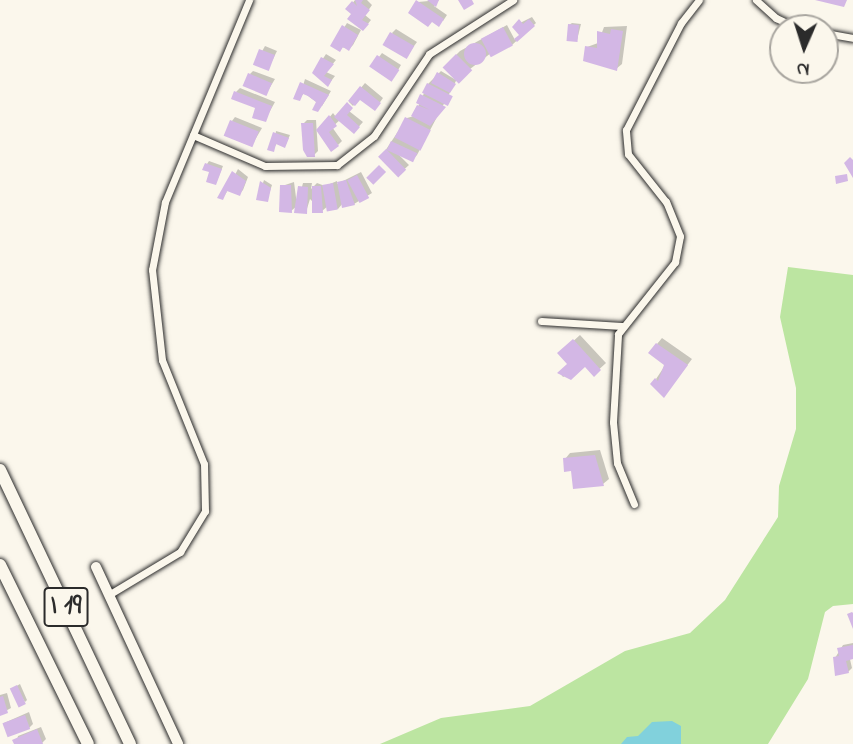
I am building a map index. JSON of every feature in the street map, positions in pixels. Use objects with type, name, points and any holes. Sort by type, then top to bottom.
[{"type":"highway","name":"I 19","points":[[0,470],[130,744]]},
{"type":"highway","name":"I 19","points":[[0,565],[88,744]]},
{"type":"street","points":[[110,594],[180,552],[198,529],[207,502],[206,473],[165,369],[152,304],[156,232],[249,0]]},
{"type":"street","points":[[193,135],[265,166],[337,165],[374,136],[429,54],[513,0]]},
{"type":"street","points":[[634,503],[617,463],[613,422],[622,326],[662,281],[680,250],[680,236],[666,202],[628,154],[626,131],[681,23],[699,0]]},
{"type":"street","points":[[756,0],[772,14]]},
{"type":"street","points":[[541,321],[622,326]]},
{"type":"street","points":[[96,567],[178,744]]},
{"type":"green space","points":[[788,267],[853,275],[853,604],[833,606],[825,612],[808,679],[768,744],[380,744],[441,718],[530,706],[625,651],[690,633],[725,600],[778,517],[779,486],[796,429],[796,388],[780,317]]},
{"type":"water","points":[[672,721],[681,726],[681,744],[621,744],[627,737],[638,736],[652,722]]},
{"type":"building","points":[[355,0],[363,0],[361,3],[370,10],[362,20],[369,24],[363,31],[347,19],[351,14],[345,9],[352,1],[357,6]]},
{"type":"building","points":[[416,0],[444,19],[439,27],[432,22],[428,27],[408,13]]},
{"type":"building","points":[[427,0],[439,0],[436,7]]},
{"type":"building","points":[[458,0],[472,0],[474,4],[464,10]]},
{"type":"building","points":[[815,0],[847,0],[844,7]]},
{"type":"building","points":[[519,19],[523,24],[529,19],[535,26],[517,42],[514,39],[519,35],[512,27]]},
{"type":"building","points":[[568,24],[579,25],[577,42],[567,41]]},
{"type":"building","points":[[342,25],[358,35],[349,51],[343,47],[340,52],[330,46]]},
{"type":"building","points":[[503,27],[513,46],[491,57],[481,39]]},
{"type":"building","points":[[611,29],[623,31],[617,71],[583,61],[585,46],[597,48],[597,31],[610,34]]},
{"type":"building","points":[[390,32],[414,46],[407,59],[382,45]]},
{"type":"building","points":[[471,43],[479,43],[486,50],[486,58],[479,65],[471,65],[464,58],[464,50]]},
{"type":"building","points":[[259,49],[275,55],[269,71],[253,65]]},
{"type":"building","points":[[456,54],[472,70],[459,84],[443,67]]},
{"type":"building","points":[[377,55],[399,70],[392,82],[369,67]]},
{"type":"building","points":[[321,57],[334,64],[324,76],[332,80],[328,87],[312,73]]},
{"type":"building","points":[[437,72],[456,84],[450,93],[431,83]]},
{"type":"building","points":[[248,73],[272,83],[266,96],[243,86]]},
{"type":"building","points":[[300,82],[329,95],[318,112],[312,110],[316,102],[308,96],[303,94],[300,101],[293,99]]},
{"type":"building","points":[[427,83],[453,96],[448,106],[422,93]]},
{"type":"building","points":[[360,86],[381,103],[375,111],[360,100],[355,106],[348,101]]},
{"type":"building","points":[[234,91],[272,106],[266,122],[252,118],[255,108],[231,99]]},
{"type":"building","points":[[420,94],[446,107],[430,126],[411,116],[417,105],[430,110],[416,103]]},
{"type":"building","points":[[347,102],[353,108],[347,115],[360,127],[354,134],[334,117]]},
{"type":"building","points":[[329,115],[337,126],[329,132],[339,146],[331,152],[316,130]]},
{"type":"building","points":[[405,117],[431,130],[420,151],[395,137]]},
{"type":"building","points":[[230,120],[259,132],[252,147],[224,136]]},
{"type":"building","points":[[301,123],[313,123],[315,157],[307,157],[303,150]]},
{"type":"building","points":[[273,132],[289,138],[285,148],[276,144],[274,152],[267,150]]},
{"type":"building","points":[[391,141],[417,153],[413,162],[387,150]]},
{"type":"building","points":[[386,149],[406,170],[398,178],[378,157]]},
{"type":"building","points":[[850,157],[853,160],[853,178],[844,163]]},
{"type":"building","points":[[205,163],[222,169],[216,185],[206,182],[209,172],[202,170]]},
{"type":"building","points":[[379,165],[386,172],[373,185],[366,178]]},
{"type":"building","points":[[232,171],[246,181],[240,196],[227,191],[223,200],[217,198]]},
{"type":"building","points":[[847,174],[848,181],[836,184],[835,176]]},
{"type":"building","points":[[357,175],[369,198],[359,203],[347,180]]},
{"type":"building","points":[[346,180],[355,205],[342,208],[337,182]]},
{"type":"building","points":[[260,181],[271,188],[268,202],[256,200]]},
{"type":"building","points":[[333,183],[338,210],[327,211],[322,185]]},
{"type":"building","points":[[280,185],[291,185],[292,213],[279,212]]},
{"type":"building","points":[[298,186],[308,187],[307,214],[294,213]]},
{"type":"building","points":[[312,186],[321,186],[323,213],[312,213]]},
{"type":"building","points":[[573,339],[601,370],[594,377],[585,367],[571,380],[557,373],[567,364],[557,353]]},
{"type":"building","points":[[656,343],[688,365],[664,398],[650,384],[655,378],[658,381],[664,365],[648,353]]},
{"type":"building","points":[[595,455],[604,486],[573,489],[571,471],[564,472],[563,458]]},
{"type":"building","points":[[853,613],[853,629],[847,614]]},
{"type":"building","points":[[853,645],[853,659],[846,661],[849,673],[835,676],[833,657],[839,656],[837,648]]},
{"type":"building","points":[[17,685],[26,704],[19,707],[10,688]]},
{"type":"building","points":[[3,696],[8,713],[0,716],[0,697]]},
{"type":"building","points":[[25,715],[30,729],[8,737],[2,723]]},
{"type":"building","points":[[37,729],[43,744],[14,744],[12,740]]}]
